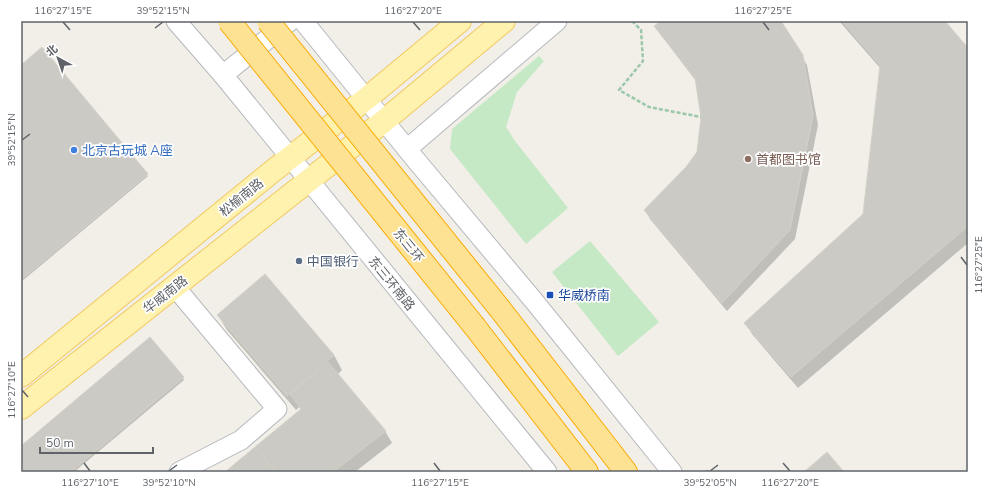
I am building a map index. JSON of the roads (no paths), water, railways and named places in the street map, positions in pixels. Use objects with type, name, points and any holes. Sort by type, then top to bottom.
[{"type":"highway","name":"东三环","points":[[229,21],[475,327],[587,472]]},
{"type":"highway","points":[[268,21],[500,309],[626,472]]},
{"type":"main road","name":"松榆南路","points":[[22,375],[290,158],[366,99],[460,21]]},
{"type":"main road","points":[[384,121],[504,21]]},
{"type":"main road","name":"华威南路","points":[[21,408],[384,121]]},
{"type":"street","name":"东三环南路","points":[[176,21],[223,75],[546,472]]},
{"type":"street","points":[[223,75],[290,21]]},
{"type":"street","points":[[303,21],[407,149],[534,301],[672,472]]},
{"type":"street","points":[[407,149],[556,21]]},
{"type":"street","points":[[175,286],[277,409],[241,440],[179,472]]},
{"type":"place","name":"北京古玩城 A座","points":[[74,150]]},
{"type":"place","name":"首都图书馆","points":[[748,159]]},
{"type":"place","name":"中国银行","points":[[299,261]]},
{"type":"place","name":"华威桥南","points":[[550,295]]}]
